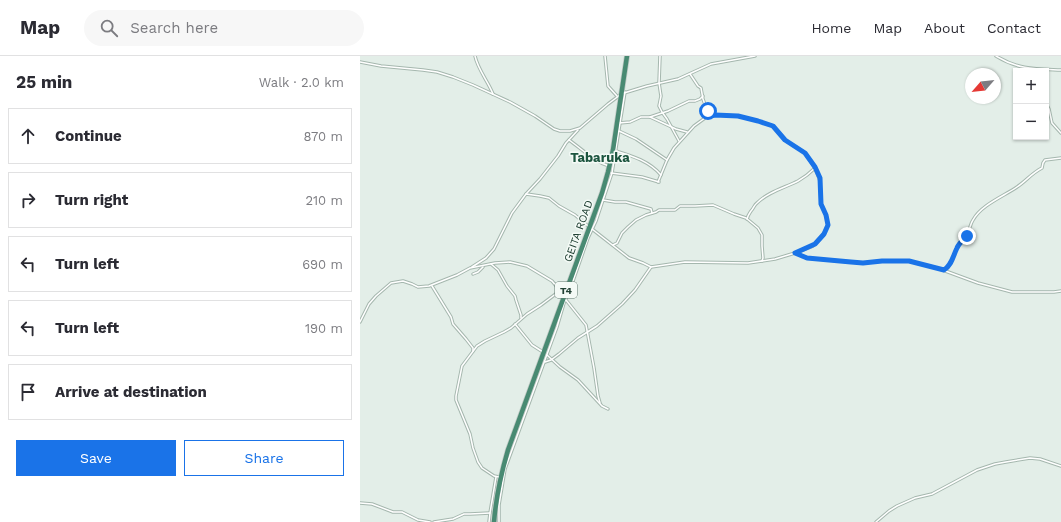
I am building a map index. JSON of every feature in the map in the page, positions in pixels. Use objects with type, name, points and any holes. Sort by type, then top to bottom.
[{"type":"highway","name":"GEITA ROAD","points":[[494,522],[498,477],[545,354],[610,172],[609,166],[614,151],[618,130],[621,94],[627,56]]},
{"type":"street","points":[[475,56],[481,73],[493,94]]},
{"type":"street","points":[[605,56],[608,86],[621,94]]},
{"type":"street","points":[[660,56],[659,83],[661,96],[659,105],[679,141]]},
{"type":"street","points":[[360,322],[369,304],[391,283],[400,281],[420,287],[432,285],[457,275],[486,258],[494,249],[509,218],[569,140],[580,128],[621,94],[678,79],[713,63],[739,60],[755,56]]},
{"type":"street","points":[[996,56],[1021,68]]},
{"type":"street","points":[[360,62],[381,66],[437,72],[466,82],[516,105],[557,131],[570,131],[580,128]]},
{"type":"street","points":[[1049,70],[1061,70]]},
{"type":"street","points":[[690,74],[701,88],[709,116]]},
{"type":"street","points":[[619,123],[630,122],[641,117],[650,117],[689,101],[695,101],[703,96]]},
{"type":"street","points":[[1047,104],[1049,108],[1052,123],[1061,133]]},
{"type":"street","points":[[526,194],[549,198],[559,206],[575,215],[629,258],[643,263],[651,268],[685,262],[703,261],[745,263],[782,258],[815,244],[824,234],[828,225],[826,215],[821,204],[820,181],[815,168],[805,153],[785,140],[773,126],[738,116],[715,115],[699,121],[679,141],[666,160],[658,182],[610,172]]},
{"type":"street","points":[[650,117],[679,131],[687,132]]},
{"type":"street","points":[[618,130],[651,148],[666,160]]},
{"type":"street","points":[[569,140],[593,158],[609,166]]},
{"type":"street","points":[[591,228],[596,221],[603,200],[614,151],[627,154],[646,162],[661,175]]},
{"type":"street","points":[[944,270],[952,261],[957,247],[967,236],[972,221],[978,212],[996,198],[1018,186],[1042,168],[1045,160],[1061,158]]},
{"type":"street","points":[[747,219],[749,213],[760,200],[777,190],[800,180],[815,168]]},
{"type":"street","points":[[603,200],[626,202],[652,209],[652,213]]},
{"type":"street","points":[[612,245],[617,244],[624,232],[634,222],[646,215],[659,210],[675,210],[680,206],[713,205],[747,219],[758,228],[762,235],[762,261]]},
{"type":"street","points":[[795,253],[807,258],[863,263],[909,261],[944,270],[978,283],[1015,292],[1061,292]]},
{"type":"street","points":[[470,268],[501,262],[510,262],[527,266],[550,279],[561,290],[565,298],[586,325],[600,403]]},
{"type":"street","points":[[491,264],[498,270],[507,286],[515,296],[521,318]]},
{"type":"street","points":[[473,274],[478,272],[484,266]]},
{"type":"street","points":[[544,362],[552,359],[572,342],[588,332],[625,301],[651,268]]},
{"type":"street","points":[[432,285],[451,317],[453,324],[473,348],[473,351]]},
{"type":"street","points":[[490,522],[490,513],[498,477],[482,468],[478,462],[470,434],[456,400],[461,369],[473,351],[480,344],[504,332],[561,290]]},
{"type":"street","points":[[515,324],[530,342],[578,380],[608,410]]},
{"type":"street","points":[[499,522],[499,505],[505,469],[544,362],[545,354]]},
{"type":"street","points":[[876,522],[895,508],[915,498],[932,494],[977,470],[988,466],[1030,458],[1040,459],[1061,466]]},
{"type":"street","points":[[360,502],[372,504],[393,512],[402,512],[418,520],[430,522]]},
{"type":"street","points":[[434,522],[455,518],[464,514],[490,513]]},
{"type":"district","name":"Tabaruka","points":[[600,157]]},
{"type":"route","points":[[708,111],[709,116],[738,116],[773,126],[785,140],[805,153],[815,167],[820,178],[821,204],[824,208],[828,225],[824,234],[815,244],[795,253],[807,258],[832,261],[863,263],[909,261],[944,270],[952,261],[957,247],[967,236]]}]
